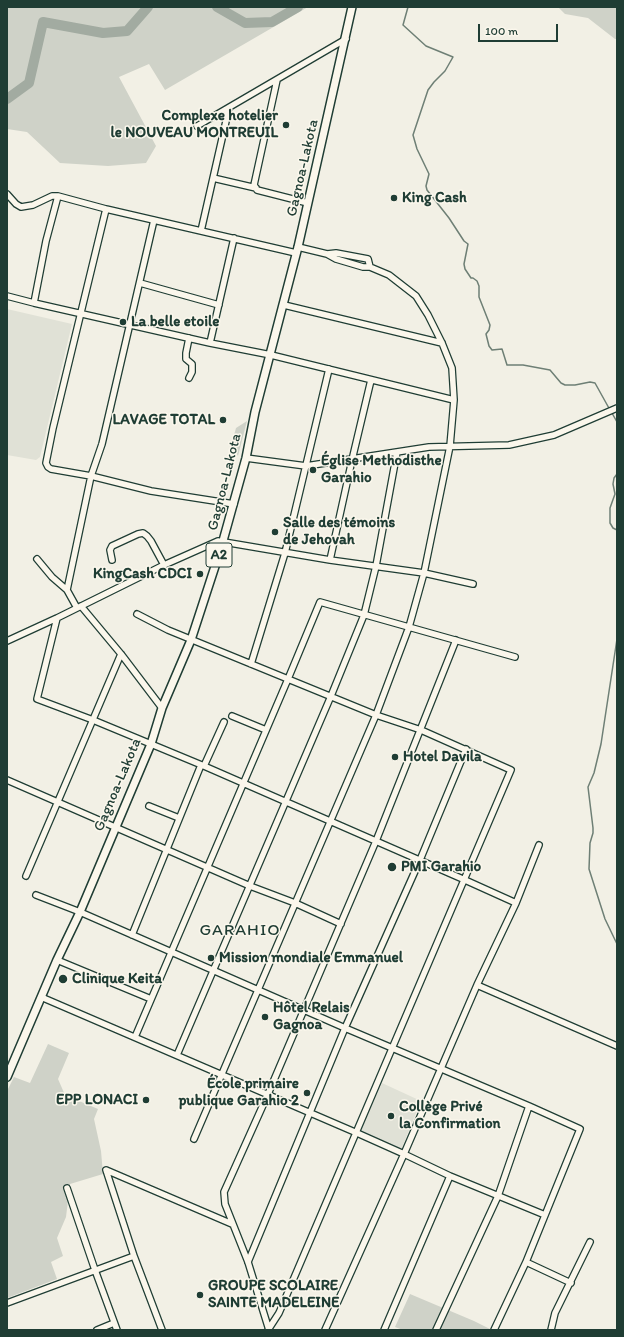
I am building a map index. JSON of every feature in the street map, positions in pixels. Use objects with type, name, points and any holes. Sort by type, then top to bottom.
[{"type":"main road","name":"Gagnoa-Lakota","points":[[7,1077],[57,960],[80,912],[115,826],[151,744],[162,708],[191,640],[223,541],[246,458],[255,412],[284,305],[346,40],[352,7]]},
{"type":"street","points":[[197,126],[346,40]]},
{"type":"street","points":[[256,188],[254,186],[277,80]]},
{"type":"street","points":[[201,231],[228,108]]},
{"type":"street","points":[[213,178],[256,188],[257,190],[308,204]]},
{"type":"street","points":[[7,194],[16,204],[24,207],[33,205],[52,196],[58,196],[106,209],[234,238],[297,250],[327,254],[336,253],[368,259],[370,267]]},
{"type":"street","points":[[34,303],[46,241],[58,196]]},
{"type":"street","points":[[106,209],[53,428],[46,463],[51,469],[91,476],[151,491],[234,504]]},
{"type":"street","points":[[67,590],[91,476],[102,444],[154,220]]},
{"type":"street","points":[[210,343],[234,238]]},
{"type":"street","points":[[194,1139],[376,715],[409,627],[424,572],[450,446],[454,400],[452,368],[442,343],[428,315],[416,296],[388,275],[370,267],[362,267],[336,259],[327,254]]},
{"type":"street","points":[[140,283],[219,305]]},
{"type":"street","points":[[7,296],[210,343],[271,355],[454,400]]},
{"type":"street","points":[[284,305],[442,343]]},
{"type":"street","points":[[189,338],[186,353],[186,359],[192,364],[192,372],[189,378]]},
{"type":"street","points":[[251,664],[285,552],[329,369]]},
{"type":"street","points":[[330,560],[371,380]]},
{"type":"street","points":[[246,458],[306,466],[429,447],[509,445],[533,440],[569,429],[617,408]]},
{"type":"street","points":[[177,1055],[286,802],[364,615],[376,566],[397,452]]},
{"type":"street","points":[[112,560],[110,550],[112,546],[143,533],[151,541],[164,565]]},
{"type":"street","points":[[7,641],[164,565],[218,541],[330,560],[424,572],[473,584]]},
{"type":"street","points":[[37,559],[52,577],[67,590],[79,607],[121,654],[162,708]]},
{"type":"street","points":[[135,1037],[320,602],[515,657]]},
{"type":"street","points":[[137,614],[191,640],[376,715],[421,730],[511,770],[280,1313],[269,1330]]},
{"type":"street","points":[[57,618],[37,699],[93,720],[244,783],[516,903]]},
{"type":"street","points":[[269,1330],[248,1262],[225,1204],[224,1192],[268,1094],[376,841],[456,640]]},
{"type":"street","points":[[26,876],[121,654]]},
{"type":"street","points":[[232,716],[266,730]]},
{"type":"street","points":[[132,935],[166,848],[202,766],[224,722]]},
{"type":"street","points":[[248,1262],[309,1112],[420,860],[466,749]]},
{"type":"street","points":[[7,780],[341,924]]},
{"type":"street","points":[[148,806],[179,818]]},
{"type":"street","points":[[325,1330],[404,1154],[477,985],[516,903],[539,845]]},
{"type":"street","points":[[36,894],[580,1129],[526,1262],[494,1330]]},
{"type":"street","points":[[57,960],[152,999]]},
{"type":"street","points":[[477,985],[617,1046]]},
{"type":"street","points":[[41,997],[268,1094],[450,1176],[545,1215]]},
{"type":"street","points":[[436,1330],[498,1196],[529,1106]]},
{"type":"street","points":[[162,1330],[134,1256],[106,1170],[232,1224]]},
{"type":"street","points":[[384,1330],[450,1176]]},
{"type":"street","points":[[67,1188],[117,1330]]},
{"type":"street","points":[[551,1330],[555,1314],[590,1242]]},
{"type":"street","points":[[7,1302],[134,1256]]},
{"type":"street","points":[[526,1262],[571,1283]]},
{"type":"street","points":[[96,1330],[114,1323]]},
{"type":"shaded area","points":[[7,7],[308,7],[165,90],[149,64],[119,77],[156,146],[146,163],[108,166],[60,163],[27,132],[7,129]]},
{"type":"shaded area","points":[[558,7],[617,7],[617,39],[588,18],[565,14]]},
{"type":"shaded area","points":[[7,309],[72,324],[40,457],[36,460],[7,455]]},
{"type":"shaded area","points":[[247,421],[238,456],[233,447],[233,439],[236,428]]},
{"type":"shaded area","points":[[48,1044],[69,1053],[58,1079],[65,1095],[98,1109],[94,1119],[101,1151],[103,1174],[70,1184],[66,1217],[57,1238],[63,1256],[51,1262],[57,1279],[7,1298],[7,1091],[14,1077],[30,1083]]},
{"type":"shaded area","name":"Collège Privé la Confirmation","points":[[382,1083],[421,1101],[401,1150],[360,1132]]},
{"type":"shaded area","points":[[410,1294],[492,1330],[403,1330],[395,1327]]},
{"type":"waterway","points":[[7,99],[29,83],[43,22],[103,33],[127,31],[148,7]]},
{"type":"waterway","points":[[217,7],[245,23],[272,22],[298,7]]},
{"type":"waterway","points":[[408,7],[403,25],[426,46],[453,57],[445,71],[428,90],[413,135],[417,149],[429,174],[426,186],[427,190],[449,218],[464,241],[468,244],[464,264],[465,269],[471,278],[477,281],[479,286],[479,297],[490,325],[486,334],[489,346],[492,350],[502,349],[507,365],[523,365],[550,370],[561,383],[565,385],[590,382],[595,383],[610,410]]},
{"type":"waterway","points":[[612,413],[617,422]]},
{"type":"waterway","points":[[617,474],[614,478],[613,484],[615,494],[610,508],[610,523],[613,528],[617,530]]},
{"type":"waterway","points":[[617,639],[601,744],[594,773],[588,787],[593,828],[590,843],[589,869],[605,919],[617,944]]},
{"type":"place","name":"Complexe hotelier le NOUVEAU MONTREUIL","points":[[286,125]]},
{"type":"place","name":"King Cash","points":[[394,198]]},
{"type":"place","name":"La belle etoile","points":[[123,322]]},
{"type":"place","name":"LAVAGE TOTAL","points":[[223,420]]},
{"type":"place","name":"Église Methodisthe Garahio","points":[[313,470]]},
{"type":"place","name":"Salle des témoins de Jehovah","points":[[275,532]]},
{"type":"place","name":"KingCash CDCI","points":[[200,574]]},
{"type":"place","name":"Hotel Davila","points":[[395,757]]},
{"type":"place","name":"PMI Garahio","points":[[392,867]]},
{"type":"place","name":"Mission mondiale Emmanuel","points":[[211,958]]},
{"type":"place","name":"Clinique Keita","points":[[63,979]]},
{"type":"place","name":"Hôtel Relais Gagnoa","points":[[265,1017]]},
{"type":"place","name":"École primaire publique Garahio 2","points":[[307,1093]]},
{"type":"place","name":"EPP LONACI","points":[[146,1100]]},
{"type":"place","name":"Collège Privé la Confirmation","points":[[391,1116]]},
{"type":"place","name":"GROUPE SCOLAIRE SAINTE MADELEINE","points":[[200,1295]]},
{"type":"district","name":"GARAHIO","points":[[240,931]]}]
